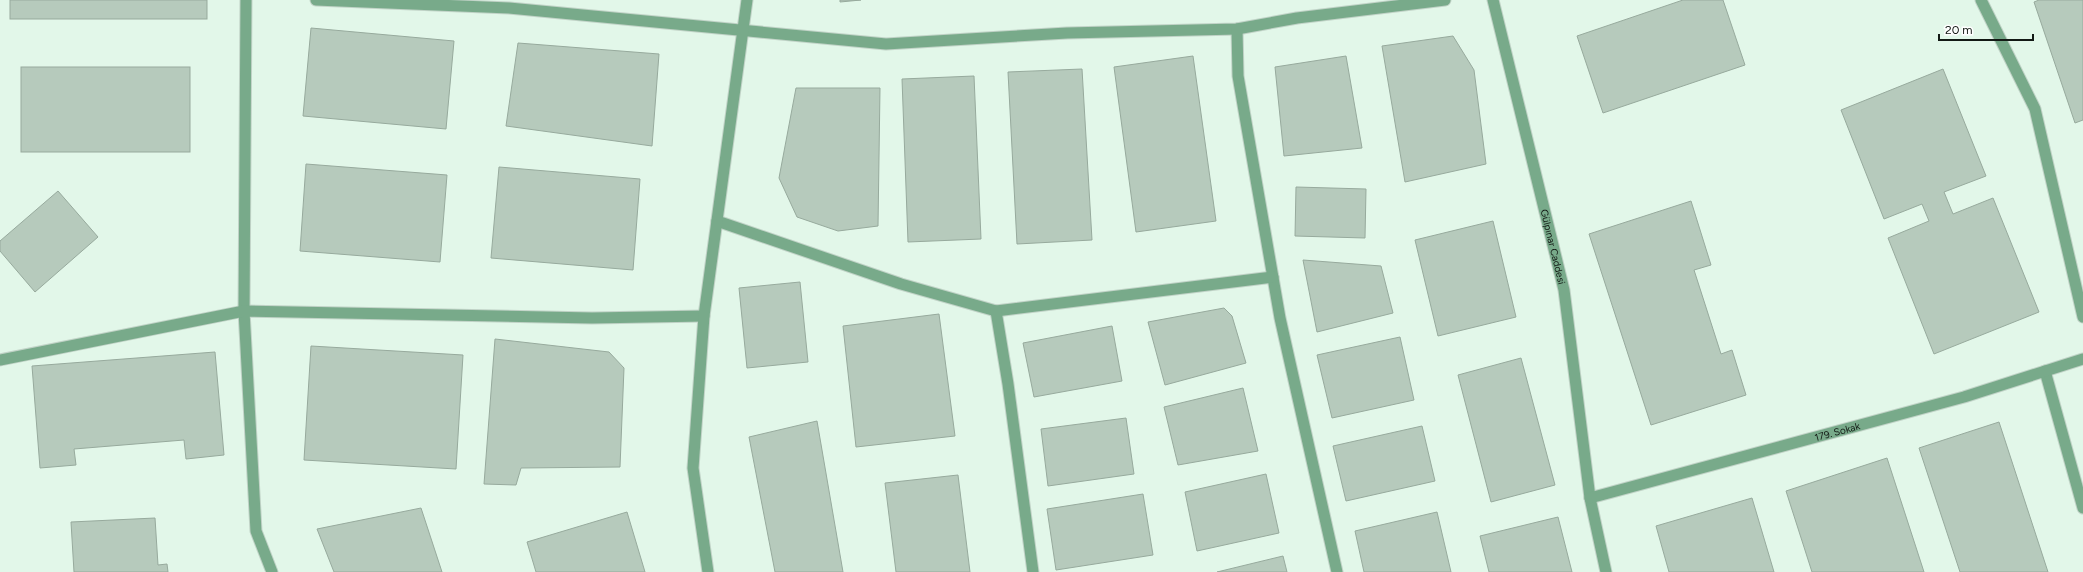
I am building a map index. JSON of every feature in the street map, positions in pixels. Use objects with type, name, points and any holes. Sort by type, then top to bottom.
[{"type":"street","points":[[246,0],[244,311],[256,531],[272,572]]},
{"type":"street","points":[[316,0],[509,8],[886,44],[1067,33],[1237,29],[1297,18],[1445,0]]},
{"type":"street","points":[[708,572],[693,468],[704,316],[747,0]]},
{"type":"street","name":"Gülpınar Caddesi","points":[[1493,0],[1564,290],[1590,498],[1606,572]]},
{"type":"street","points":[[1981,0],[2034,109],[2083,317]]},
{"type":"street","points":[[1237,29],[1238,76],[1280,318],[1337,572]]},
{"type":"street","points":[[717,221],[901,284],[996,311],[1273,276]]},
{"type":"street","points":[[0,360],[244,311],[592,318],[704,316]]},
{"type":"street","points":[[996,311],[1008,384],[1033,572]]},
{"type":"street","name":"179. Sokak","points":[[1590,498],[1964,397],[2083,359]]},
{"type":"street","points":[[2045,371],[2083,508]]},
{"type":"building","points":[[10,0],[207,0],[207,19],[10,19]]},
{"type":"building","points":[[840,0],[861,0],[840,2]]},
{"type":"building","points":[[1683,0],[1723,0],[1745,65],[1603,113],[1577,36]]},
{"type":"building","points":[[2039,0],[2083,0],[2083,120],[2075,123],[2034,2]]},
{"type":"building","points":[[311,28],[454,41],[446,129],[303,116]]},
{"type":"building","points":[[1453,36],[1474,70],[1486,164],[1405,182],[1382,46]]},
{"type":"building","points":[[518,43],[659,54],[652,146],[506,126]]},
{"type":"building","points":[[1193,56],[1216,221],[1136,232],[1114,67]]},
{"type":"building","points":[[1346,56],[1362,148],[1284,156],[1275,67]]},
{"type":"building","points":[[21,67],[190,67],[190,152],[21,152]]},
{"type":"building","points":[[1082,69],[1092,240],[1017,244],[1008,72]]},
{"type":"building","points":[[1943,69],[1986,176],[1944,192],[1953,214],[1993,198],[2039,312],[1934,354],[1888,238],[1929,221],[1922,204],[1884,219],[1841,110]]},
{"type":"building","points":[[974,76],[981,239],[908,242],[902,79]]},
{"type":"building","points":[[796,88],[880,88],[878,226],[838,231],[797,217],[779,178]]},
{"type":"building","points":[[306,164],[447,175],[440,262],[300,251]]},
{"type":"building","points":[[499,167],[640,179],[633,270],[491,258]]},
{"type":"building","points":[[1296,187],[1366,189],[1365,238],[1295,236]]},
{"type":"building","points":[[58,191],[98,237],[35,292],[0,251],[0,241]]},
{"type":"building","points":[[1691,201],[1711,265],[1694,270],[1721,354],[1732,350],[1746,395],[1651,425],[1589,234]]},
{"type":"building","points":[[1493,221],[1516,317],[1438,336],[1415,240]]},
{"type":"building","points":[[1303,260],[1381,266],[1393,313],[1317,332]]},
{"type":"building","points":[[800,282],[808,362],[747,368],[739,288]]},
{"type":"building","points":[[1224,308],[1232,316],[1246,363],[1165,385],[1148,322]]},
{"type":"building","points":[[939,314],[955,436],[856,447],[843,326]]},
{"type":"building","points":[[1112,326],[1122,381],[1034,397],[1023,343]]},
{"type":"building","points":[[1400,337],[1414,400],[1332,418],[1317,355]]},
{"type":"building","points":[[495,339],[609,352],[624,368],[620,467],[521,468],[516,485],[484,484]]},
{"type":"building","points":[[311,346],[463,355],[456,469],[304,460]]},
{"type":"building","points":[[215,352],[224,455],[186,459],[184,440],[74,449],[76,465],[40,468],[32,366]]},
{"type":"building","points":[[1521,358],[1555,485],[1491,502],[1458,375]]},
{"type":"building","points":[[1243,388],[1258,451],[1178,465],[1164,407]]},
{"type":"building","points":[[1126,418],[1134,474],[1048,486],[1041,429]]},
{"type":"building","points":[[817,421],[843,572],[775,572],[749,437]]},
{"type":"building","points":[[1999,422],[2048,572],[1960,572],[1919,448]]},
{"type":"building","points":[[1422,426],[1435,481],[1346,501],[1333,446]]},
{"type":"building","points":[[1887,458],[1924,572],[1812,572],[1786,491]]},
{"type":"building","points":[[1266,474],[1279,533],[1197,551],[1185,492]]},
{"type":"building","points":[[958,475],[970,572],[896,572],[885,483]]},
{"type":"building","points":[[1143,494],[1153,555],[1056,570],[1047,509]]},
{"type":"building","points":[[1752,498],[1774,572],[1669,572],[1656,526]]},
{"type":"building","points":[[421,508],[442,572],[334,572],[317,529]]},
{"type":"building","points":[[627,512],[645,572],[536,572],[527,542]]},
{"type":"building","points":[[1437,512],[1451,572],[1364,572],[1355,531]]},
{"type":"building","points":[[1558,517],[1572,572],[1489,572],[1480,536]]},
{"type":"building","points":[[155,518],[158,565],[167,564],[168,572],[74,572],[71,522]]},
{"type":"building","points":[[1283,556],[1287,572],[1217,572]]}]
